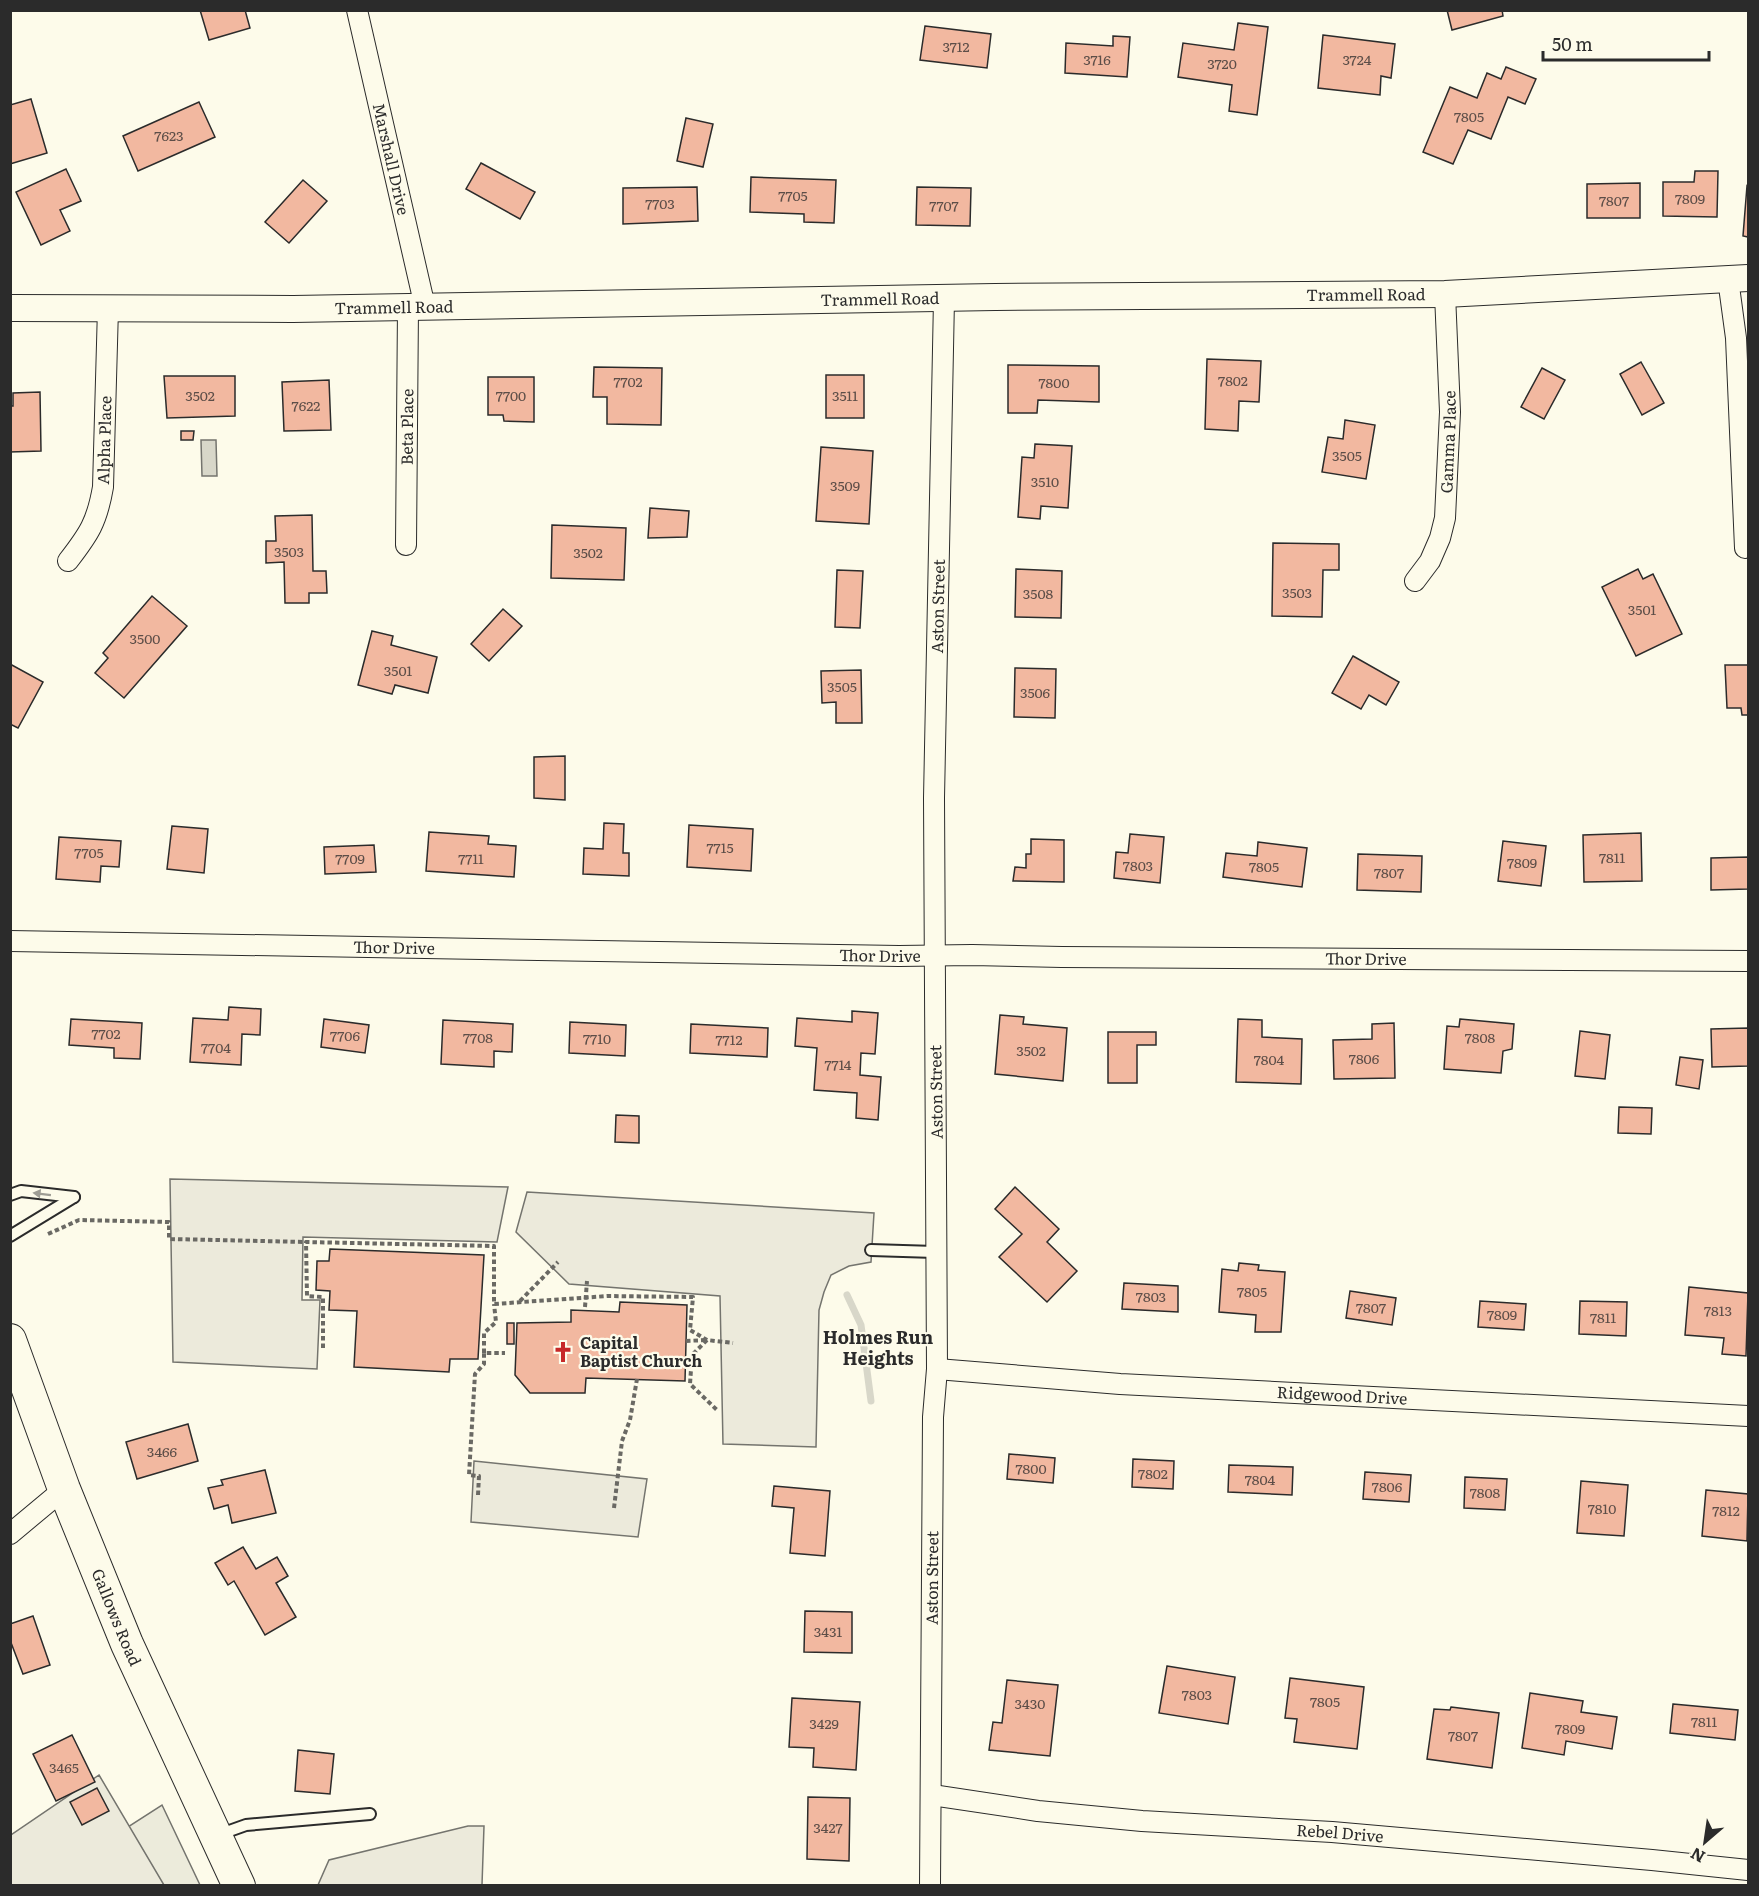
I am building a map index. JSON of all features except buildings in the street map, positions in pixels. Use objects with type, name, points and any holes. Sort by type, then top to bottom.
[{"type":"main road","name":"Gallows Road","points":[[10,1340],[64,1489],[126,1644],[239,1886]]},
{"type":"street","name":"Marshall Drive","points":[[357,10],[417,307]]},
{"type":"street","name":"Trammell Road","points":[[10,308],[293,309],[1445,294],[1738,278]]},
{"type":"street","points":[[1738,278],[1736,338],[1745,548]]},
{"type":"street","name":"Gamma Place","points":[[1415,581],[1430,561],[1440,538],[1445,518],[1450,412],[1445,294]]},
{"type":"street","name":"Aston Street","points":[[930,1886],[933,1417],[937,1369],[934,798],[944,299]]},
{"type":"street","name":"Beta Place","points":[[406,545],[417,307]]},
{"type":"street","name":"Alpha Place","points":[[68,561],[90,533],[99,511],[103,487],[108,308]]},
{"type":"street","name":"Thor Drive","points":[[10,941],[934,956],[1749,961]]},
{"type":"street","name":"Ridgewood Drive","points":[[937,1369],[1120,1384],[1749,1416]]},
{"type":"street","points":[[10,1534],[64,1489]]},
{"type":"street","name":"Rebel Drive","points":[[932,1795],[1038,1811],[1119,1819],[1343,1833],[1749,1870]]},
{"type":"lane","points":[[10,1195],[21,1191],[74,1197],[10,1236]]},
{"type":"lane","points":[[871,1250],[935,1252]]},
{"type":"lane","points":[[215,1836],[246,1825],[370,1814]]},
{"type":"path","points":[[47,1234],[80,1220],[169,1222],[169,1239],[494,1246],[495,1322],[484,1333],[484,1364],[475,1374],[469,1475],[479,1476],[478,1495]]},
{"type":"path","points":[[306,1242],[307,1296],[323,1297],[323,1348]]},
{"type":"path","points":[[519,1302],[558,1262]]},
{"type":"path","points":[[585,1307],[587,1281]]},
{"type":"path","points":[[494,1304],[608,1296],[693,1297],[690,1330],[707,1340]]},
{"type":"path","points":[[707,1340],[692,1355],[690,1384],[718,1411]]},
{"type":"path","points":[[686,1341],[707,1340],[733,1343]]},
{"type":"path","points":[[484,1353],[505,1353]]},
{"type":"path","points":[[614,1508],[622,1441],[630,1420],[637,1379]]},
{"type":"shaded area","points":[[201,440],[216,440],[217,476],[202,476]]},
{"type":"shaded area","points":[[170,1179],[508,1187],[497,1242],[303,1237],[302,1300],[320,1300],[317,1369],[173,1362]]},
{"type":"shaded area","points":[[527,1192],[874,1213],[871,1262],[849,1266],[831,1275],[819,1310],[816,1447],[723,1444],[720,1296],[569,1284],[516,1232]]},
{"type":"shaded area","points":[[474,1461],[647,1479],[638,1537],[471,1522]]},
{"type":"shaded area","points":[[99,1775],[164,1885],[11,1886],[11,1835]]},
{"type":"shaded area","points":[[162,1805],[200,1885],[36,1886]]},
{"type":"shaded area","points":[[468,1826],[484,1826],[482,1885],[318,1885],[329,1860]]},
{"type":"waterway","points":[[847,1295],[861,1325],[871,1401]]},
{"type":"place","name":"Capital Baptist Church","points":[[563,1352]]},
{"type":"district","name":"Holmes Run Heights","points":[[878,1348]]}]
